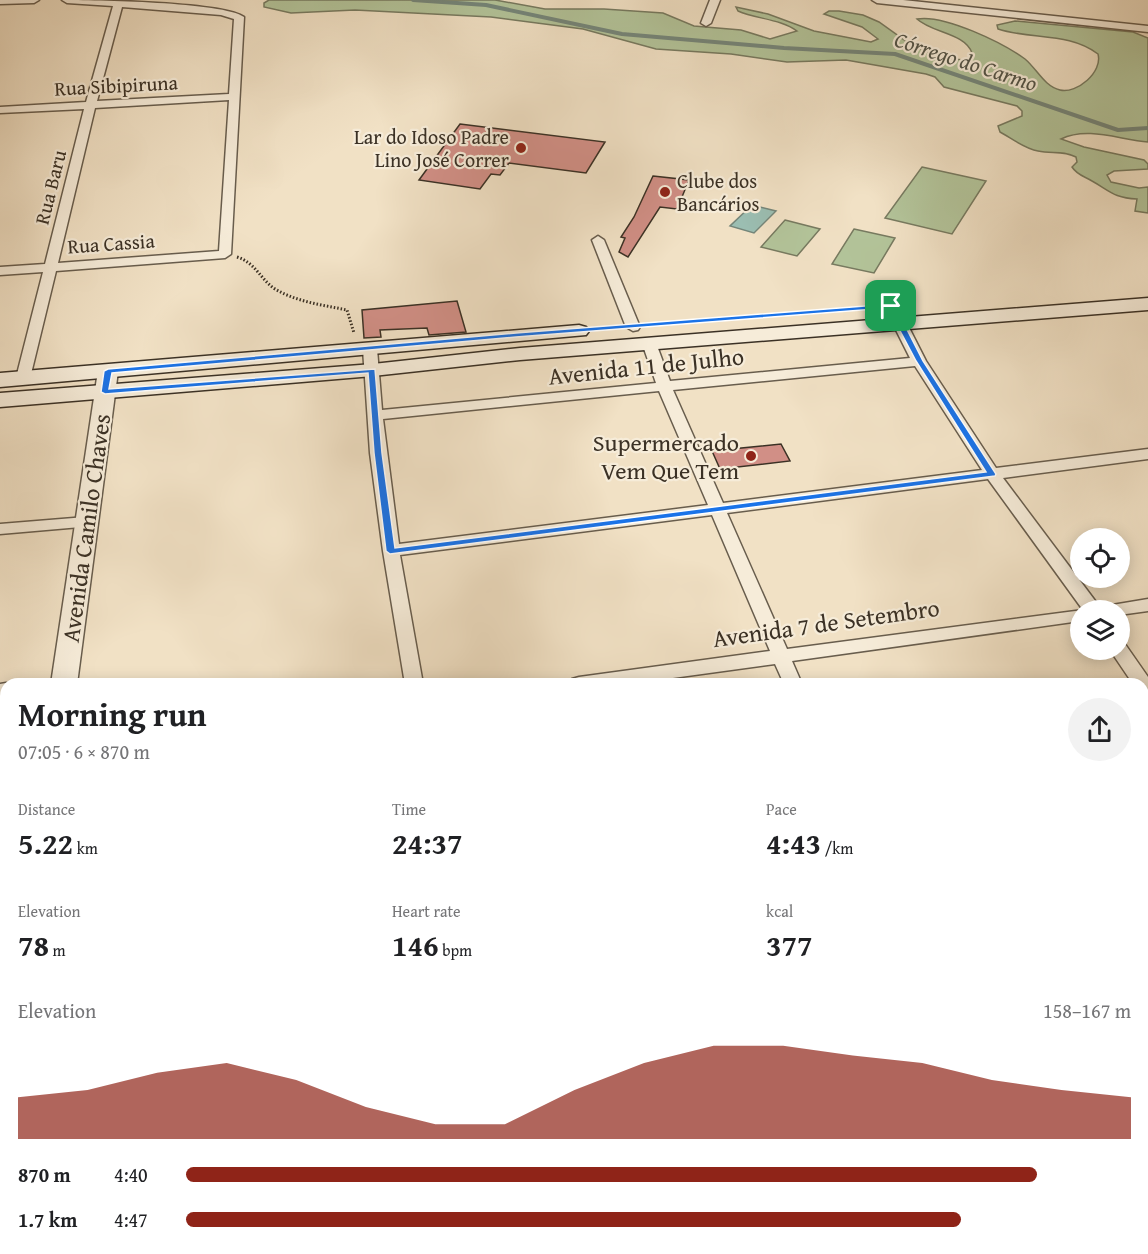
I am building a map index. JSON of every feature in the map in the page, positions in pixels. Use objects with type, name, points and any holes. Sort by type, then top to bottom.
[{"type":"main road","points":[[518,344],[633,327],[1147,301]]},
{"type":"main road","points":[[0,400],[106,382],[366,353],[518,344],[649,343],[895,314]]},
{"type":"main road","points":[[0,380],[23,378],[106,382]]},
{"type":"street","points":[[0,1],[34,0]]},
{"type":"street","points":[[67,0],[222,12],[239,18],[225,254]]},
{"type":"street","points":[[706,23],[715,0]]},
{"type":"street","points":[[877,0],[1148,29]]},
{"type":"street","name":"Rua Baru","points":[[23,378],[118,5]]},
{"type":"street","name":"Rua Sibipiruna","points":[[0,110],[233,97]]},
{"type":"street","points":[[598,240],[633,327]]},
{"type":"street","name":"Rua Cassia","points":[[0,271],[225,254]]},
{"type":"street","points":[[895,314],[920,361],[992,474],[1086,600]]},
{"type":"street","points":[[649,343],[665,388],[790,678]]},
{"type":"street","points":[[366,353],[376,415],[378,453],[390,551],[413,678]]},
{"type":"street","name":"Avenida 11 de Julho","points":[[376,415],[920,361]]},
{"type":"street","name":"Avenida Camilo Chaves","points":[[65,678],[106,382]]},
{"type":"street","points":[[390,551],[1148,454]]},
{"type":"street","points":[[0,529],[86,522]]},
{"type":"street","points":[[1130,608],[1148,605]]},
{"type":"street","name":"Avenida 7 de Setembro","points":[[621,678],[1070,616]]},
{"type":"street","points":[[1127,660],[1139,678]]},
{"type":"path","points":[[225,254],[250,260],[273,289],[306,302],[347,310],[366,353]]},
{"type":"green space","points":[[269,0],[495,0],[545,9],[604,9],[663,13],[694,26],[741,30],[770,39],[797,31],[784,24],[738,11],[736,7],[768,14],[814,31],[871,42],[878,39],[862,27],[824,14],[829,11],[839,11],[863,15],[879,22],[910,44],[939,57],[963,60],[971,57],[972,53],[963,41],[923,24],[917,19],[928,19],[957,25],[1003,45],[1025,59],[1049,85],[1060,90],[1074,89],[1087,80],[1097,68],[1098,54],[1075,42],[1011,32],[998,29],[997,25],[1015,21],[1133,32],[1148,38],[1148,142],[1093,134],[1071,135],[1061,139],[1084,147],[1144,160],[1148,164],[1148,169],[1114,171],[1107,175],[1111,182],[1139,188],[1148,187],[1148,213],[1135,211],[1137,199],[1113,193],[1076,172],[1072,167],[1077,162],[1076,157],[1033,150],[1000,132],[998,126],[1022,116],[1022,111],[1017,106],[944,87],[935,77],[926,74],[846,60],[787,62],[731,54],[656,49],[583,29],[491,17],[355,10],[291,13],[264,7],[264,3]]},
{"type":"green space","points":[[922,167],[986,181],[952,234],[885,218]]},
{"type":"green space","points":[[785,220],[820,229],[797,256],[761,247]]},
{"type":"green space","points":[[854,229],[895,238],[874,273],[832,264]]},
{"type":"water","points":[[752,205],[776,211],[754,233],[730,226]]},
{"type":"building","name":"Lar do Idoso Padre Lino José Correr","points":[[460,124],[605,142],[586,173],[509,163],[500,175],[491,174],[480,189],[419,180]]},
{"type":"building","points":[[653,176],[689,180],[677,209],[660,207],[628,257],[619,252],[625,238],[621,237],[634,217]]},
{"type":"building","points":[[457,301],[466,332],[429,335],[427,328],[380,330],[381,337],[364,338],[362,310]]},
{"type":"building","name":"Supermercado Vem Que Tem","points":[[781,444],[790,461],[720,469],[712,451]]},
{"type":"waterway","name":"Córrego do Carmo","points":[[413,0],[486,5],[622,34],[784,48],[895,54],[1118,130],[1148,128]]},
{"type":"place","name":"Lar do Idoso Padre Lino José Correr","points":[[521,148]]},
{"type":"place","name":"Clube dos Bancários","points":[[665,192]]},
{"type":"place","name":"Supermercado Vem Que Tem","points":[[751,456]]},
{"type":"route","points":[[891,306],[920,361],[992,474],[390,551],[371,384],[372,370],[105,392],[108,371],[516,335],[891,306]]}]
